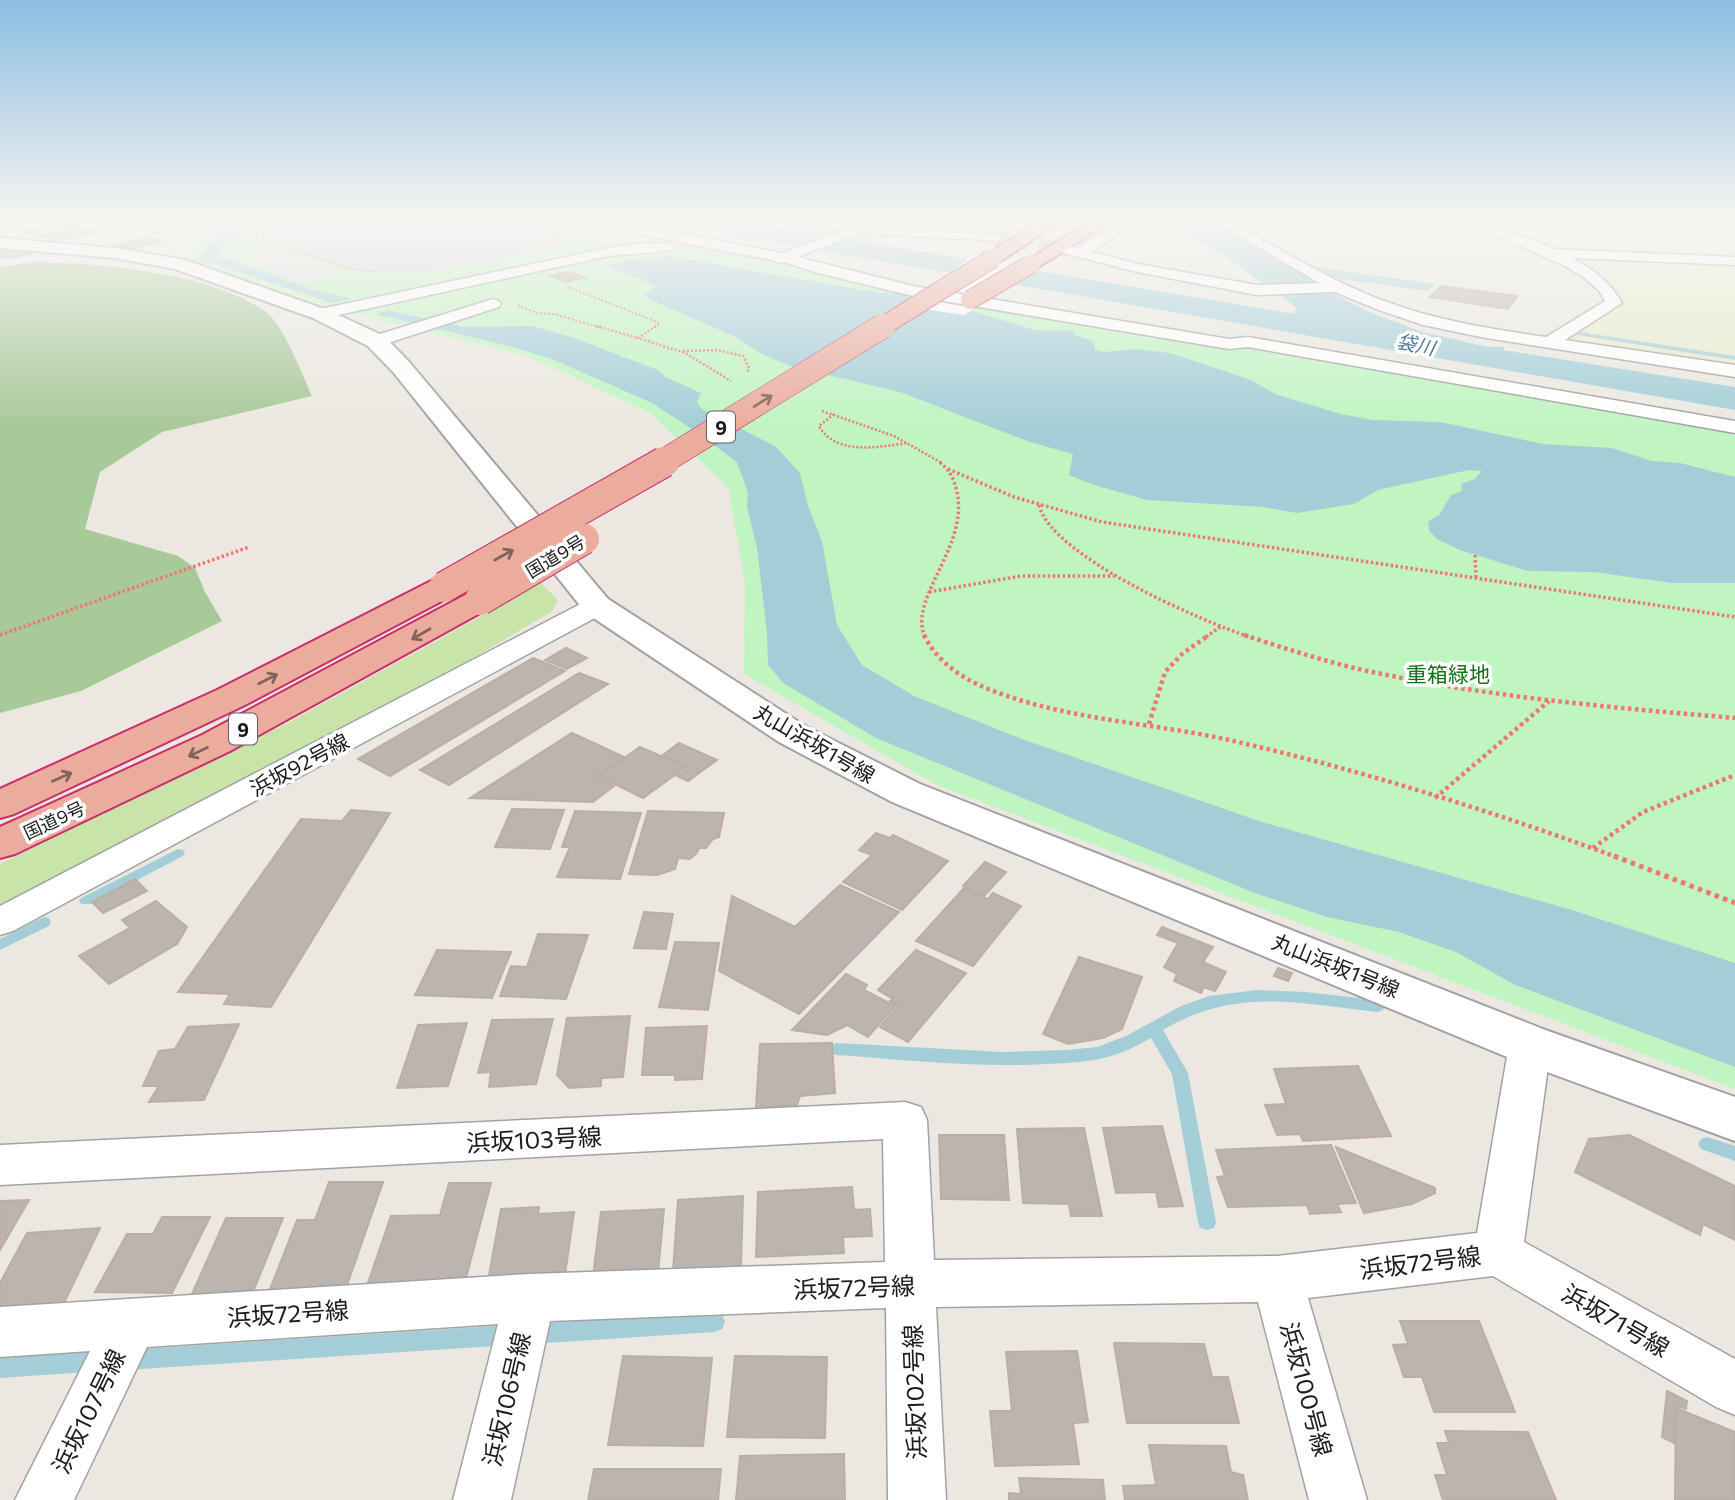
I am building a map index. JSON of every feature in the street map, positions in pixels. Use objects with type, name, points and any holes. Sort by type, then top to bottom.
[{"type":"highway","name":"国道9号","points":[[0,805],[230,698],[444,587],[586,509],[914,308],[938,290]]},
{"type":"highway","name":"9","points":[[704,465],[983,290]]},
{"type":"highway","name":"国道9号","points":[[0,844],[216,743],[480,600],[608,524]]},
{"type":"street","name":"丸山浜坂1号線","points":[[252,290],[388,336],[402,368],[597,606],[792,733],[906,793],[1530,1045],[1735,1119]]},
{"type":"street","points":[[320,314],[430,290]]},
{"type":"street","points":[[909,290],[1229,344],[1248,342],[1272,346],[1735,428]]},
{"type":"street","points":[[1338,290],[1429,321],[1548,343],[1735,371]]},
{"type":"street","points":[[1548,343],[1614,303],[1608,290]]},
{"type":"street","points":[[388,336],[493,304]]},
{"type":"street","name":"浜坂92号線","points":[[0,922],[597,606]]},
{"type":"street","name":"浜坂72号線","points":[[0,1332],[530,1298],[910,1284],[1277,1279],[1498,1253],[1530,1045]]},
{"type":"street","name":"浜坂103号線","points":[[0,1165],[905,1120],[910,1284]]},
{"type":"street","name":"浜坂71号線","points":[[1498,1253],[1735,1388]]},
{"type":"street","name":"浜坂100号線","points":[[1277,1279],[1338,1500]]},
{"type":"street","name":"浜坂102号線","points":[[910,1284],[917,1500]]},
{"type":"street","name":"浜坂106号線","points":[[482,1500],[530,1298]]},
{"type":"street","name":"浜坂107号線","points":[[44,1500],[132,1323]]},
{"type":"path","points":[[485,290],[536,313],[554,314],[678,351],[701,361],[733,382],[749,368],[743,355],[730,352],[678,351]]},
{"type":"path","points":[[575,290],[660,323],[638,338]]},
{"type":"path","points":[[822,411],[908,443],[947,469],[1040,505],[1102,522],[1735,617]]},
{"type":"path","points":[[834,414],[819,426],[821,433],[846,446],[908,443]]},
{"type":"path","points":[[947,469],[953,476],[959,498],[959,531],[928,592],[919,622],[928,648],[960,675],[1006,696],[1248,745],[1435,798],[1593,848],[1735,903]]},
{"type":"path","points":[[1040,505],[1040,513],[1045,520],[1070,544],[1116,576],[1221,626],[1327,662],[1477,693],[1735,718]]},
{"type":"path","points":[[0,635],[249,547]]},
{"type":"path","points":[[1475,555],[1476,578]]},
{"type":"path","points":[[928,592],[1053,572],[1116,576]]},
{"type":"path","points":[[1149,724],[1165,672],[1182,654],[1221,626]]},
{"type":"path","points":[[1435,798],[1549,701]]},
{"type":"path","points":[[1593,848],[1626,820],[1665,799],[1735,775]]},
{"type":"green space","points":[[0,290],[223,290],[266,312],[279,327],[312,396],[162,432],[100,472],[85,529],[178,556],[195,568],[222,621],[81,691],[0,713]]},
{"type":"green space","name":"重箱緑地","points":[[279,290],[895,290],[1149,338],[1256,349],[1735,432],[1735,1089],[937,785],[744,674],[745,583],[728,487],[649,412],[527,356],[342,311]]},
{"type":"green space","points":[[1602,290],[1735,290],[1735,369],[1556,342],[1617,302]]},
{"type":"green space","points":[[541,583],[558,600],[551,612],[409,696],[0,910],[0,864],[288,723]]},
{"type":"water","points":[[293,290],[315,290],[352,299],[332,303]]},
{"type":"water","points":[[651,290],[863,290],[918,295],[1035,330],[1076,331],[1074,335],[1091,340],[1095,344],[1094,349],[1104,352],[1135,349],[1170,353],[1251,380],[1275,394],[1341,414],[1373,420],[1440,422],[1543,444],[1612,448],[1652,461],[1680,463],[1735,477],[1735,583],[1672,583],[1594,572],[1528,571],[1460,550],[1437,539],[1429,531],[1428,522],[1440,514],[1451,495],[1462,491],[1461,484],[1475,479],[1482,471],[1469,470],[1378,490],[1354,504],[1297,513],[1263,507],[1147,500],[1069,475],[1073,454],[1030,442],[900,392],[793,367],[645,295]]},
{"type":"water","name":"袋川","points":[[1047,290],[1152,290],[1295,314],[1296,307],[1272,290],[1327,290],[1367,311],[1422,332],[1488,347],[1504,347],[1503,350],[1735,387],[1735,410]]},
{"type":"water","points":[[387,310],[463,327],[533,326],[574,338],[658,370],[665,377],[701,393],[697,402],[702,409],[775,446],[800,473],[808,506],[822,541],[837,625],[862,665],[914,696],[1019,738],[1262,822],[1572,910],[1735,963],[1735,1067],[1515,985],[1456,952],[1399,932],[1327,917],[1255,893],[876,738],[783,683],[768,665],[757,548],[747,507],[748,493],[737,462],[652,403],[552,359],[376,314]]},
{"type":"pier","points":[[925,290],[1002,290],[964,315],[903,306]]},
{"type":"building","points":[[1437,290],[1471,290],[1517,296],[1508,309],[1430,297]]},
{"type":"building","points":[[566,648],[587,658],[567,669],[545,660]]},
{"type":"building","points":[[533,658],[565,671],[390,776],[358,759]]},
{"type":"building","points":[[579,673],[608,684],[449,785],[420,770]]},
{"type":"building","points":[[572,733],[624,757],[596,777],[614,786],[593,802],[470,798]]},
{"type":"building","points":[[679,743],[717,760],[688,781],[677,776],[689,768],[663,755]]},
{"type":"building","points":[[640,747],[686,767],[643,798],[599,776]]},
{"type":"building","points":[[512,809],[564,810],[550,849],[495,847]]},
{"type":"building","points":[[351,810],[390,813],[271,1007],[224,1004],[230,994],[178,992],[301,819],[342,821]]},
{"type":"building","points":[[575,811],[641,813],[620,879],[557,877],[570,847],[562,847]]},
{"type":"building","points":[[648,811],[724,813],[719,837],[713,839],[706,848],[699,848],[690,859],[678,858],[675,869],[657,875],[629,874]]},
{"type":"building","points":[[876,833],[890,838],[893,835],[948,861],[902,910],[843,882],[872,855],[859,850]]},
{"type":"building","points":[[985,862],[1006,872],[984,896],[963,886]]},
{"type":"building","points":[[135,879],[147,891],[103,913],[92,902]]},
{"type":"building","points":[[840,885],[899,912],[799,1014],[719,971],[732,896],[795,927]]},
{"type":"building","points":[[964,888],[988,899],[993,893],[1021,906],[973,966],[916,941]]},
{"type":"building","points":[[156,901],[187,927],[177,944],[109,984],[79,956],[130,928],[122,920]]},
{"type":"building","points":[[644,912],[673,914],[666,949],[634,948]]},
{"type":"building","points":[[1162,927],[1213,947],[1203,962],[1226,972],[1215,991],[1204,987],[1201,993],[1174,981],[1177,974],[1164,967],[1178,943],[1157,935]]},
{"type":"building","points":[[538,934],[588,935],[566,999],[500,996],[511,966],[527,967]]},
{"type":"building","points":[[675,942],[719,943],[708,1010],[659,1007]]},
{"type":"building","points":[[437,950],[511,952],[492,998],[415,995]]},
{"type":"building","points":[[916,950],[966,973],[908,1042],[880,1027],[898,1006],[890,1001],[893,999],[878,990]]},
{"type":"building","points":[[1079,957],[1142,977],[1122,1029],[1103,1038],[1068,1044],[1043,1034]]},
{"type":"building","points":[[1278,968],[1292,973],[1288,981],[1274,976]]},
{"type":"building","points":[[846,974],[867,985],[864,990],[895,1006],[868,1037],[847,1025],[827,1035],[792,1030]]},
{"type":"building","points":[[630,1016],[623,1077],[601,1078],[601,1086],[569,1088],[557,1075],[567,1018]]},
{"type":"building","points":[[553,1019],[536,1084],[489,1087],[491,1072],[478,1073],[492,1020]]},
{"type":"building","points":[[467,1023],[448,1086],[397,1088],[418,1025]]},
{"type":"building","points":[[239,1024],[204,1100],[149,1102],[159,1086],[143,1086],[159,1051],[175,1049],[188,1027]]},
{"type":"building","points":[[707,1026],[702,1079],[675,1080],[675,1075],[642,1075],[646,1028]]},
{"type":"building","points":[[832,1043],[835,1093],[800,1096],[797,1105],[756,1107],[760,1044]]},
{"type":"building","points":[[1358,1066],[1391,1136],[1303,1141],[1300,1134],[1277,1135],[1265,1105],[1286,1104],[1274,1069]]},
{"type":"building","points":[[1162,1126],[1183,1206],[1159,1207],[1156,1192],[1116,1193],[1103,1128]]},
{"type":"building","points":[[1084,1128],[1102,1216],[1071,1216],[1069,1204],[1023,1203],[1017,1129]]},
{"type":"building","points":[[939,1135],[1004,1135],[1009,1200],[941,1199]]},
{"type":"building","points":[[1629,1135],[1735,1186],[1735,1240],[1703,1224],[1700,1235],[1575,1172],[1589,1139]]},
{"type":"building","points":[[1331,1145],[1356,1203],[1337,1204],[1341,1212],[1310,1214],[1307,1205],[1228,1207],[1217,1177],[1225,1176],[1216,1150]]},
{"type":"building","points":[[1336,1147],[1435,1188],[1435,1193],[1412,1204],[1364,1213]]},
{"type":"building","points":[[329,1182],[383,1182],[345,1291],[269,1292],[297,1220],[315,1220]]},
{"type":"building","points":[[449,1183],[491,1183],[465,1282],[368,1283],[391,1216],[440,1215]]},
{"type":"building","points":[[852,1187],[854,1210],[870,1209],[872,1236],[843,1237],[844,1253],[756,1257],[758,1192]]},
{"type":"building","points":[[743,1196],[741,1267],[673,1271],[678,1200]]},
{"type":"building","points":[[29,1200],[0,1250],[0,1201]]},
{"type":"building","points":[[539,1207],[538,1214],[574,1212],[565,1275],[488,1281],[501,1209]]},
{"type":"building","points":[[664,1209],[658,1273],[593,1276],[601,1212]]},
{"type":"building","points":[[162,1217],[210,1217],[172,1293],[95,1292],[127,1234],[153,1234]]},
{"type":"building","points":[[226,1218],[283,1218],[253,1292],[192,1294]]},
{"type":"building","points":[[100,1228],[64,1303],[0,1307],[0,1283],[27,1233]]},
{"type":"building","points":[[1400,1321],[1479,1321],[1515,1412],[1434,1412],[1422,1377],[1404,1377],[1393,1345],[1408,1344]]},
{"type":"building","points":[[1114,1343],[1204,1344],[1212,1377],[1228,1377],[1239,1423],[1127,1423]]},
{"type":"building","points":[[1077,1351],[1088,1422],[1073,1423],[1079,1464],[995,1466],[990,1411],[1012,1411],[1006,1352]]},
{"type":"building","points":[[623,1356],[712,1358],[703,1446],[608,1445]]},
{"type":"building","points":[[735,1356],[827,1357],[825,1438],[727,1437]]},
{"type":"building","points":[[1667,1391],[1687,1401],[1686,1409],[1674,1405],[1674,1443],[1662,1437]]},
{"type":"building","points":[[1676,1408],[1735,1432],[1735,1500],[1675,1500]]},
{"type":"building","points":[[1445,1431],[1528,1432],[1556,1500],[1443,1500],[1435,1475],[1447,1475],[1437,1443],[1449,1443]]},
{"type":"building","points":[[1149,1445],[1226,1446],[1231,1472],[1243,1475],[1248,1500],[1125,1500],[1123,1486],[1156,1485]]},
{"type":"building","points":[[844,1454],[845,1500],[736,1500],[740,1456]]},
{"type":"building","points":[[594,1469],[721,1469],[718,1500],[588,1500]]},
{"type":"building","points":[[1019,1478],[1103,1480],[1105,1500],[1009,1500],[1009,1493],[1021,1494]]},
{"type":"waterway","points":[[1573,333],[1735,358]]},
{"type":"waterway","points":[[86,901],[178,853]]},
{"type":"waterway","points":[[0,945],[44,922]]},
{"type":"waterway","points":[[1153,1028],[1187,1010],[1209,1002],[1233,998],[1281,996],[1377,1006]]},
{"type":"waterway","points":[[837,1049],[968,1058],[1067,1057],[1109,1050],[1153,1028]]},
{"type":"waterway","points":[[1153,1028],[1180,1073],[1207,1222]]},
{"type":"waterway","points":[[1707,1144],[1735,1154]]},
{"type":"waterway","points":[[531,1334],[715,1322]]},
{"type":"waterway","points":[[126,1360],[510,1335]]},
{"type":"waterway","points":[[0,1368],[101,1361]]}]
